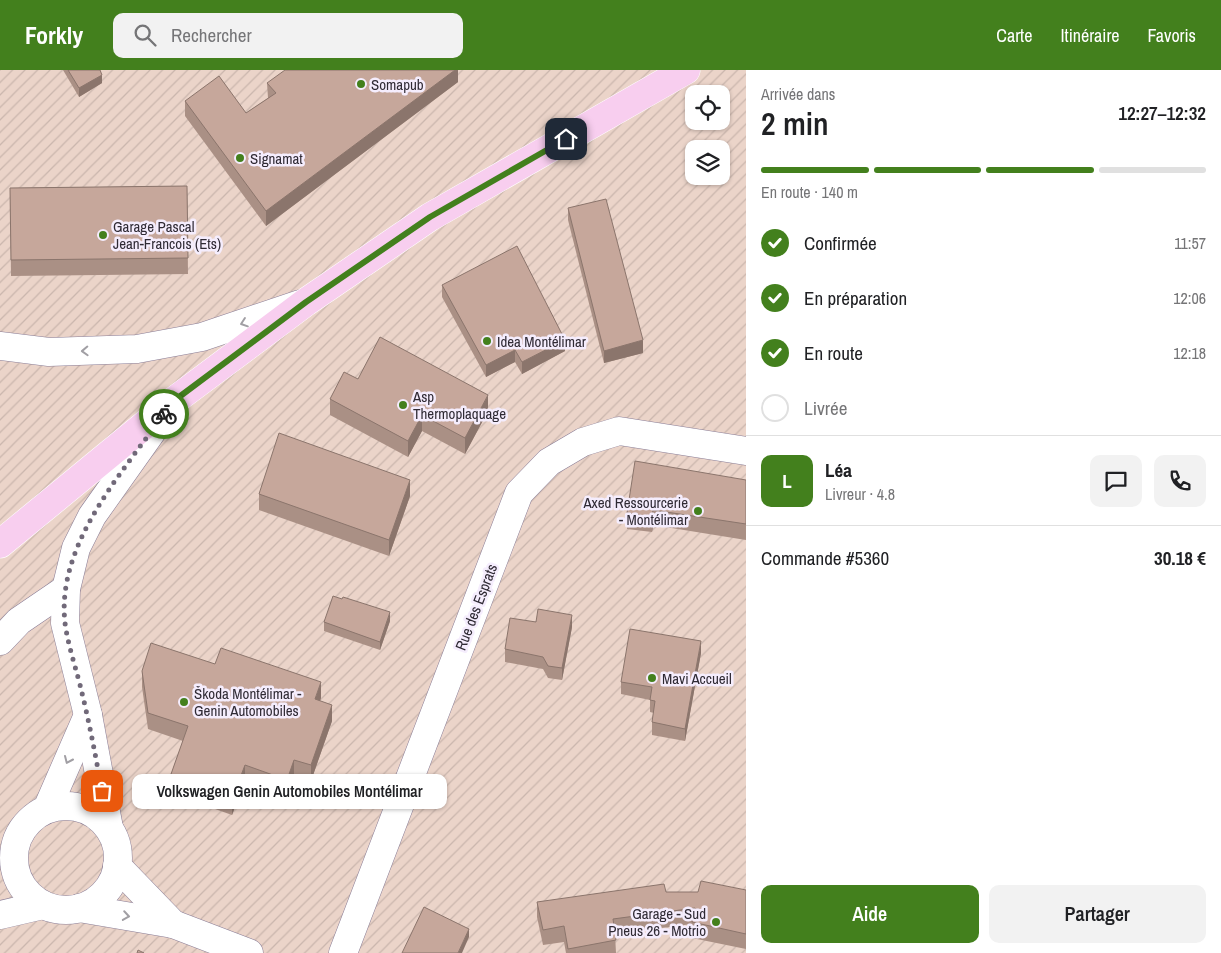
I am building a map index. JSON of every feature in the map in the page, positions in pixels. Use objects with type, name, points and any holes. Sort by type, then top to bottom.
[{"type":"main road","points":[[0,544],[175,400],[306,302],[430,217],[686,70]]},
{"type":"street","points":[[0,346],[49,352],[137,349],[202,337],[306,302]]},
{"type":"street","points":[[79,908],[93,902],[105,893],[113,880],[117,866],[115,840],[109,828],[88,716],[65,623],[66,589],[76,548],[92,516],[175,400]]},
{"type":"street","name":"Rue des Esprats","points":[[343,953],[519,493],[549,462],[583,442],[619,431],[746,451]]},
{"type":"street","points":[[0,641],[19,621],[66,589]]},
{"type":"street","points":[[47,809],[88,716]]},
{"type":"street","points":[[109,828],[88,810],[74,806],[60,806],[47,809],[34,816],[24,826],[7,858],[20,884],[30,896],[43,905],[55,909],[79,908],[173,924],[249,953]]},
{"type":"street","points":[[117,866],[173,924]]},
{"type":"street","points":[[0,915],[43,905]]},
{"type":"shaded area","points":[[0,70],[746,70],[746,953],[0,953]]},
{"type":"building","points":[[68,70],[100,70],[102,75],[79,88]]},
{"type":"building","points":[[285,70],[455,70],[266,211],[185,101],[219,76],[246,113],[276,93],[267,83]]},
{"type":"building","points":[[187,186],[188,258],[11,260],[10,188]]},
{"type":"building","points":[[606,199],[643,340],[604,351],[568,208]]},
{"type":"building","points":[[517,246],[565,340],[522,362],[515,350],[486,365],[442,285]]},
{"type":"building","points":[[380,337],[488,395],[465,438],[422,415],[408,441],[330,399],[344,372],[358,379]]},
{"type":"building","points":[[279,433],[410,480],[389,540],[259,494]]},
{"type":"building","points":[[635,461],[746,480],[746,524],[653,510],[652,517],[627,513]]},
{"type":"building","points":[[333,596],[342,599],[343,597],[390,612],[380,642],[324,622]]},
{"type":"building","points":[[538,609],[572,615],[562,668],[548,666],[543,657],[505,649],[510,618],[536,622]]},
{"type":"building","points":[[630,629],[701,641],[685,729],[652,722],[655,701],[650,700],[652,687],[621,682]]},
{"type":"building","points":[[151,643],[215,664],[221,648],[321,682],[315,699],[332,705],[311,765],[294,760],[287,780],[245,765],[232,799],[170,777],[188,726],[148,713],[142,671]]},
{"type":"building","points":[[701,881],[746,890],[746,934],[692,922],[695,908],[613,919],[616,940],[568,949],[564,926],[543,930],[537,902],[664,884],[666,892],[698,892]]},
{"type":"building","points":[[424,907],[469,929],[458,953],[402,953]]},
{"type":"way so far","points":[[102,791],[88,716],[65,623],[66,589],[76,548],[92,516],[164,414]]},
{"type":"place","name":"Somapub","points":[[361,84]]},
{"type":"place","name":"Signamat","points":[[240,158]]},
{"type":"place","name":"Garage Pascal Jean-Francois (Ets)","points":[[103,235]]},
{"type":"place","name":"Idea Montélimar","points":[[487,341]]},
{"type":"place","name":"Asp Thermoplaquage","points":[[403,405]]},
{"type":"place","name":"Axed Ressourcerie - Montélimar","points":[[698,511]]},
{"type":"place","name":"Mavi Accueil","points":[[652,678]]},
{"type":"place","name":"Škoda Montélimar - Genin Automobiles","points":[[184,702]]},
{"type":"place","name":"Volkswagen Genin Automobiles Montélimar","points":[[102,791]]},
{"type":"place","name":"Garage - Sud Pneus 26 - Motrio","points":[[716,922]]},
{"type":"route","points":[[164,414],[175,400],[306,302],[430,217],[566,139]]}]
